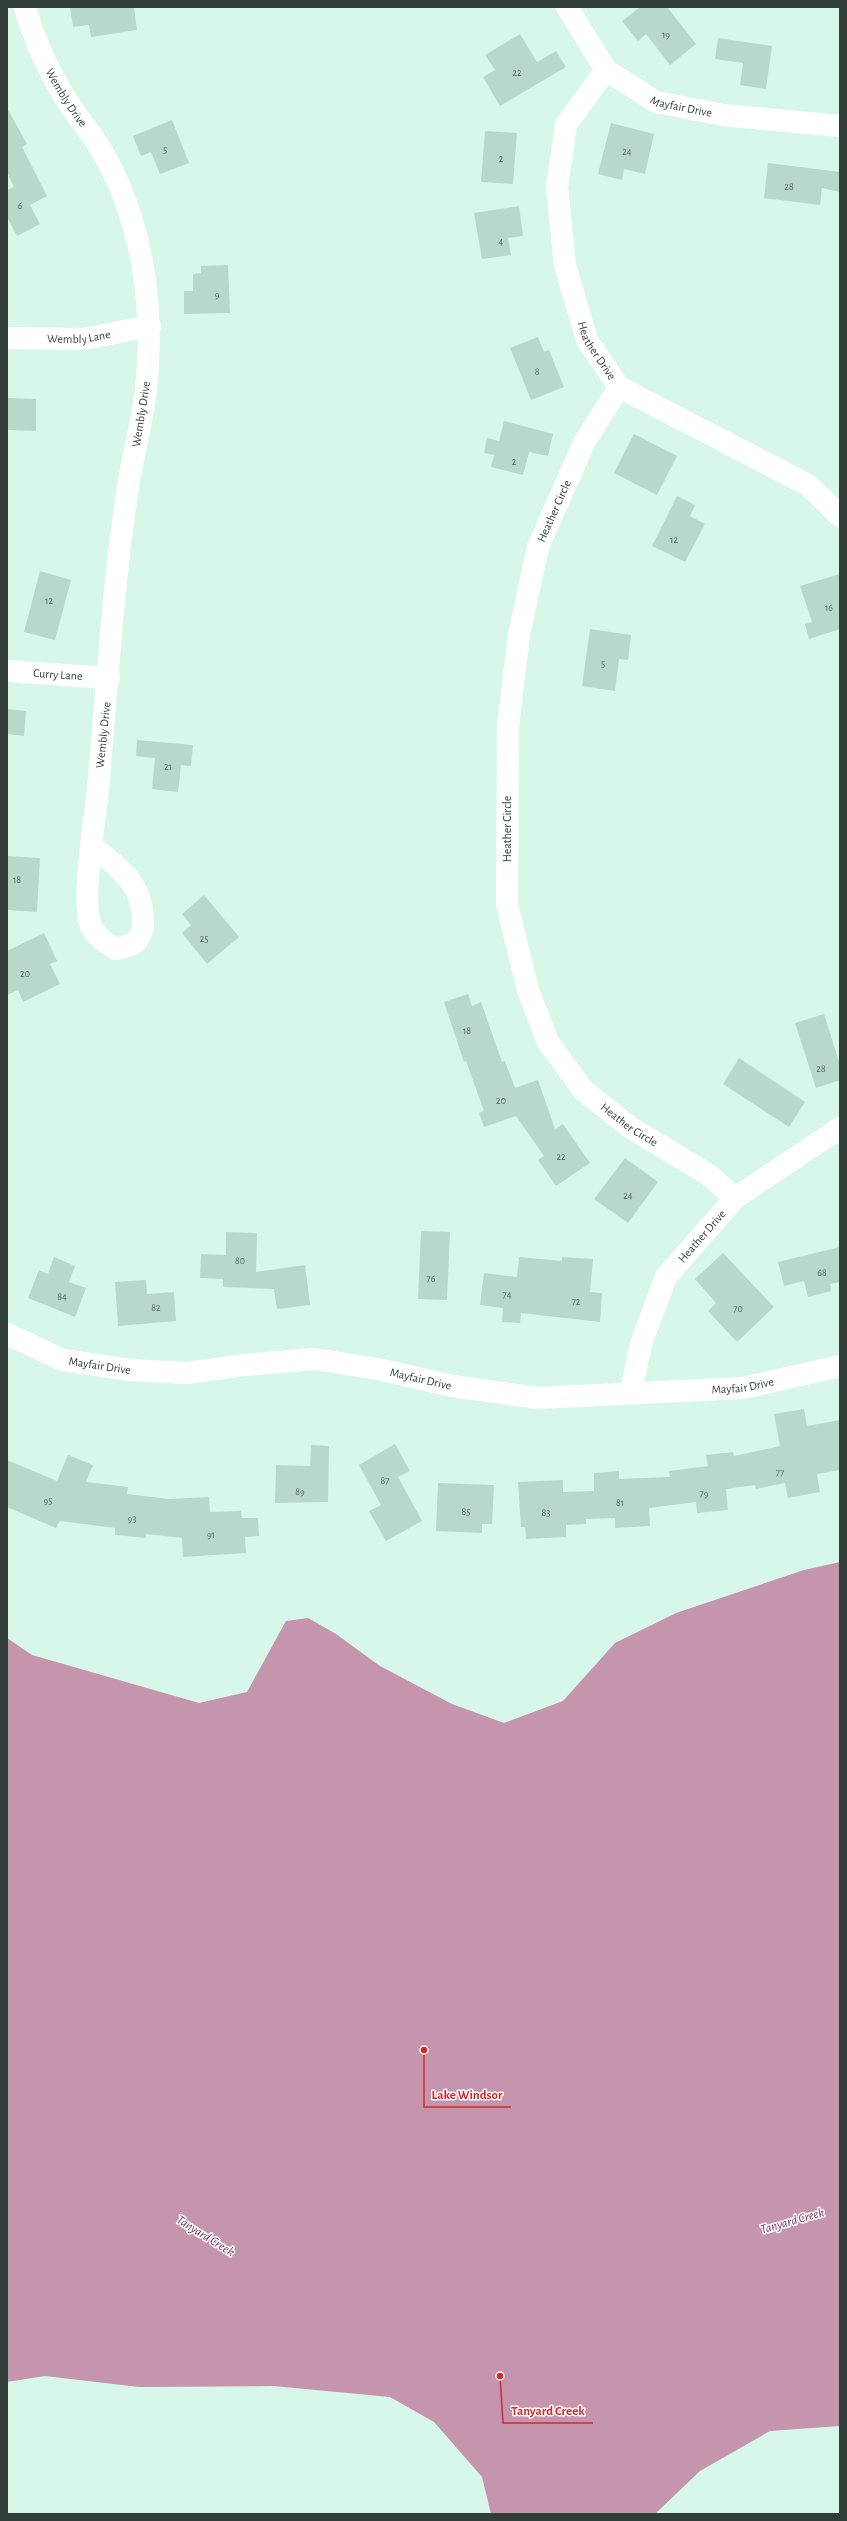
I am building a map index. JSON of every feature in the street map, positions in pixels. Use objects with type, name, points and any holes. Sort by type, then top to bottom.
[{"type":"street","name":"Wembly Drive","points":[[25,7],[32,32],[47,65],[72,107],[99,146],[116,179],[130,214],[144,270],[150,326],[146,391],[128,488],[92,846]]},
{"type":"street","name":"Mayfair Drive","points":[[567,7],[606,70],[656,102],[723,115],[840,126]]},
{"type":"street","name":"Heather Drive","points":[[606,70],[566,125],[557,187],[565,265],[587,340],[619,387],[808,485],[840,516]]},
{"type":"street","name":"Wembly Lane","points":[[7,338],[84,339],[150,326]]},
{"type":"street","name":"Heather Circle","points":[[619,387],[584,443],[538,547],[519,635],[508,727],[507,904],[528,990],[548,1042],[584,1091],[631,1128],[709,1175],[735,1198]]},
{"type":"street","name":"Curry Lane","points":[[7,671],[109,678]]},
{"type":"street","name":"Heather Drive","points":[[630,1394],[642,1341],[666,1277],[735,1198],[840,1128]]},
{"type":"street","name":"Mayfair Drive","points":[[7,1334],[63,1360],[130,1370],[187,1373],[245,1365],[314,1359],[378,1369],[452,1386],[538,1398],[743,1388],[840,1366]]},
{"type":"water","points":[[840,1562],[840,2426],[770,2431],[700,2471],[655,2514],[491,2514],[482,2477],[434,2422],[390,2397],[273,2386],[139,2387],[45,2376],[7,2382],[7,1638],[32,1655],[199,1703],[247,1692],[286,1621],[308,1618],[336,1634],[380,1666],[452,1704],[504,1723],[563,1701],[615,1643],[676,1613],[804,1570]]},
{"type":"building","points":[[70,7],[134,7],[137,30],[91,37],[89,25],[73,27]]},
{"type":"building","points":[[640,7],[667,7],[696,44],[670,65],[646,34],[638,41],[622,21]]},
{"type":"building","points":[[520,34],[537,62],[556,51],[566,67],[500,106],[483,77],[495,70],[485,55]]},
{"type":"building","points":[[718,38],[772,46],[766,89],[740,85],[743,63],[715,59]]},
{"type":"building","points":[[7,108],[27,144],[22,147],[47,196],[30,205],[40,224],[17,236],[7,217],[7,190],[14,187],[7,172]]},
{"type":"building","points":[[172,120],[189,163],[160,174],[151,152],[141,156],[133,136]]},
{"type":"building","points":[[611,123],[654,134],[645,174],[624,169],[622,180],[598,174]]},
{"type":"building","points":[[485,131],[517,133],[513,184],[481,182]]},
{"type":"building","points":[[768,163],[840,172],[840,192],[822,188],[820,205],[764,198]]},
{"type":"building","points":[[519,206],[523,236],[508,238],[511,255],[482,259],[474,213]]},
{"type":"building","points":[[228,265],[230,313],[184,314],[184,291],[193,291],[193,274],[201,273],[201,266]]},
{"type":"building","points":[[538,337],[544,352],[549,350],[564,387],[531,400],[510,348]]},
{"type":"building","points":[[7,398],[36,399],[36,431],[7,430]]},
{"type":"building","points":[[504,421],[553,434],[548,456],[529,452],[523,475],[491,467],[494,455],[484,453],[487,438],[499,441]]},
{"type":"building","points":[[634,434],[677,456],[657,495],[614,473]]},
{"type":"building","points":[[677,496],[695,505],[690,516],[705,524],[685,562],[652,546]]},
{"type":"building","points":[[40,571],[71,580],[55,640],[24,632]]},
{"type":"building","points":[[840,574],[840,629],[809,639],[805,624],[812,622],[800,586]]},
{"type":"building","points":[[590,629],[631,635],[628,660],[619,659],[615,691],[582,686]]},
{"type":"building","points":[[7,709],[26,711],[24,736],[7,734]]},
{"type":"building","points":[[137,740],[193,745],[191,766],[181,765],[178,792],[152,789],[155,758],[136,756]]},
{"type":"building","points":[[7,856],[40,858],[37,912],[7,910]]},
{"type":"building","points":[[204,895],[239,937],[207,964],[182,933],[191,925],[182,914]]},
{"type":"building","points":[[44,933],[57,961],[50,964],[60,984],[23,1002],[18,990],[7,995],[7,951]]},
{"type":"building","points":[[468,994],[472,1006],[481,1002],[502,1062],[505,1061],[515,1088],[538,1080],[555,1129],[563,1124],[590,1163],[556,1186],[538,1160],[544,1156],[516,1116],[484,1127],[479,1113],[484,1111],[466,1061],[464,1062],[444,1002]]},
{"type":"building","points":[[824,1014],[840,1065],[840,1080],[816,1088],[795,1023]]},
{"type":"building","points":[[739,1058],[805,1102],[789,1127],[723,1084]]},
{"type":"building","points":[[625,1158],[658,1182],[628,1223],[594,1199]]},
{"type":"building","points":[[421,1231],[450,1232],[447,1300],[418,1299]]},
{"type":"building","points":[[226,1232],[257,1233],[256,1272],[305,1265],[310,1305],[277,1309],[274,1289],[223,1287],[223,1279],[200,1278],[201,1254],[226,1255]]},
{"type":"building","points":[[840,1247],[840,1282],[830,1284],[831,1291],[808,1297],[804,1281],[784,1286],[778,1262]]},
{"type":"building","points":[[723,1253],[774,1307],[737,1342],[708,1311],[716,1303],[695,1279]]},
{"type":"building","points":[[54,1257],[75,1266],[69,1282],[86,1288],[75,1317],[28,1298],[39,1270],[48,1274]]},
{"type":"building","points":[[519,1257],[562,1261],[562,1257],[593,1259],[590,1292],[602,1293],[600,1322],[521,1313],[520,1323],[502,1322],[503,1308],[480,1305],[484,1273],[517,1277]]},
{"type":"building","points":[[146,1280],[147,1294],[174,1292],[176,1321],[118,1326],[115,1282]]},
{"type":"building","points":[[804,1409],[807,1426],[840,1420],[840,1470],[817,1474],[820,1492],[788,1498],[785,1483],[756,1489],[755,1485],[726,1489],[728,1510],[697,1513],[696,1502],[649,1508],[650,1526],[615,1528],[615,1518],[586,1519],[586,1524],[566,1525],[566,1537],[526,1539],[525,1527],[521,1527],[518,1482],[563,1480],[563,1492],[594,1491],[594,1473],[619,1471],[619,1479],[670,1477],[669,1471],[708,1466],[706,1455],[733,1452],[734,1456],[780,1446],[774,1414]]},
{"type":"building","points":[[395,1444],[410,1471],[398,1477],[422,1521],[386,1541],[369,1511],[381,1505],[359,1465]]},
{"type":"building","points":[[311,1445],[329,1446],[328,1502],[275,1503],[276,1465],[310,1466]]},
{"type":"building","points":[[68,1455],[93,1465],[86,1482],[128,1487],[127,1494],[169,1499],[209,1497],[210,1512],[241,1511],[242,1518],[258,1518],[259,1536],[245,1537],[246,1553],[183,1557],[182,1538],[146,1534],[146,1538],[115,1535],[115,1528],[60,1521],[56,1528],[7,1507],[7,1460],[57,1481]]},
{"type":"building","points":[[438,1483],[494,1485],[492,1524],[482,1524],[482,1533],[436,1531]]},
{"type":"place","name":"Lake Windsor","points":[[424,2050]]},
{"type":"place","name":"Tanyard Creek","points":[[500,2376]]}]
